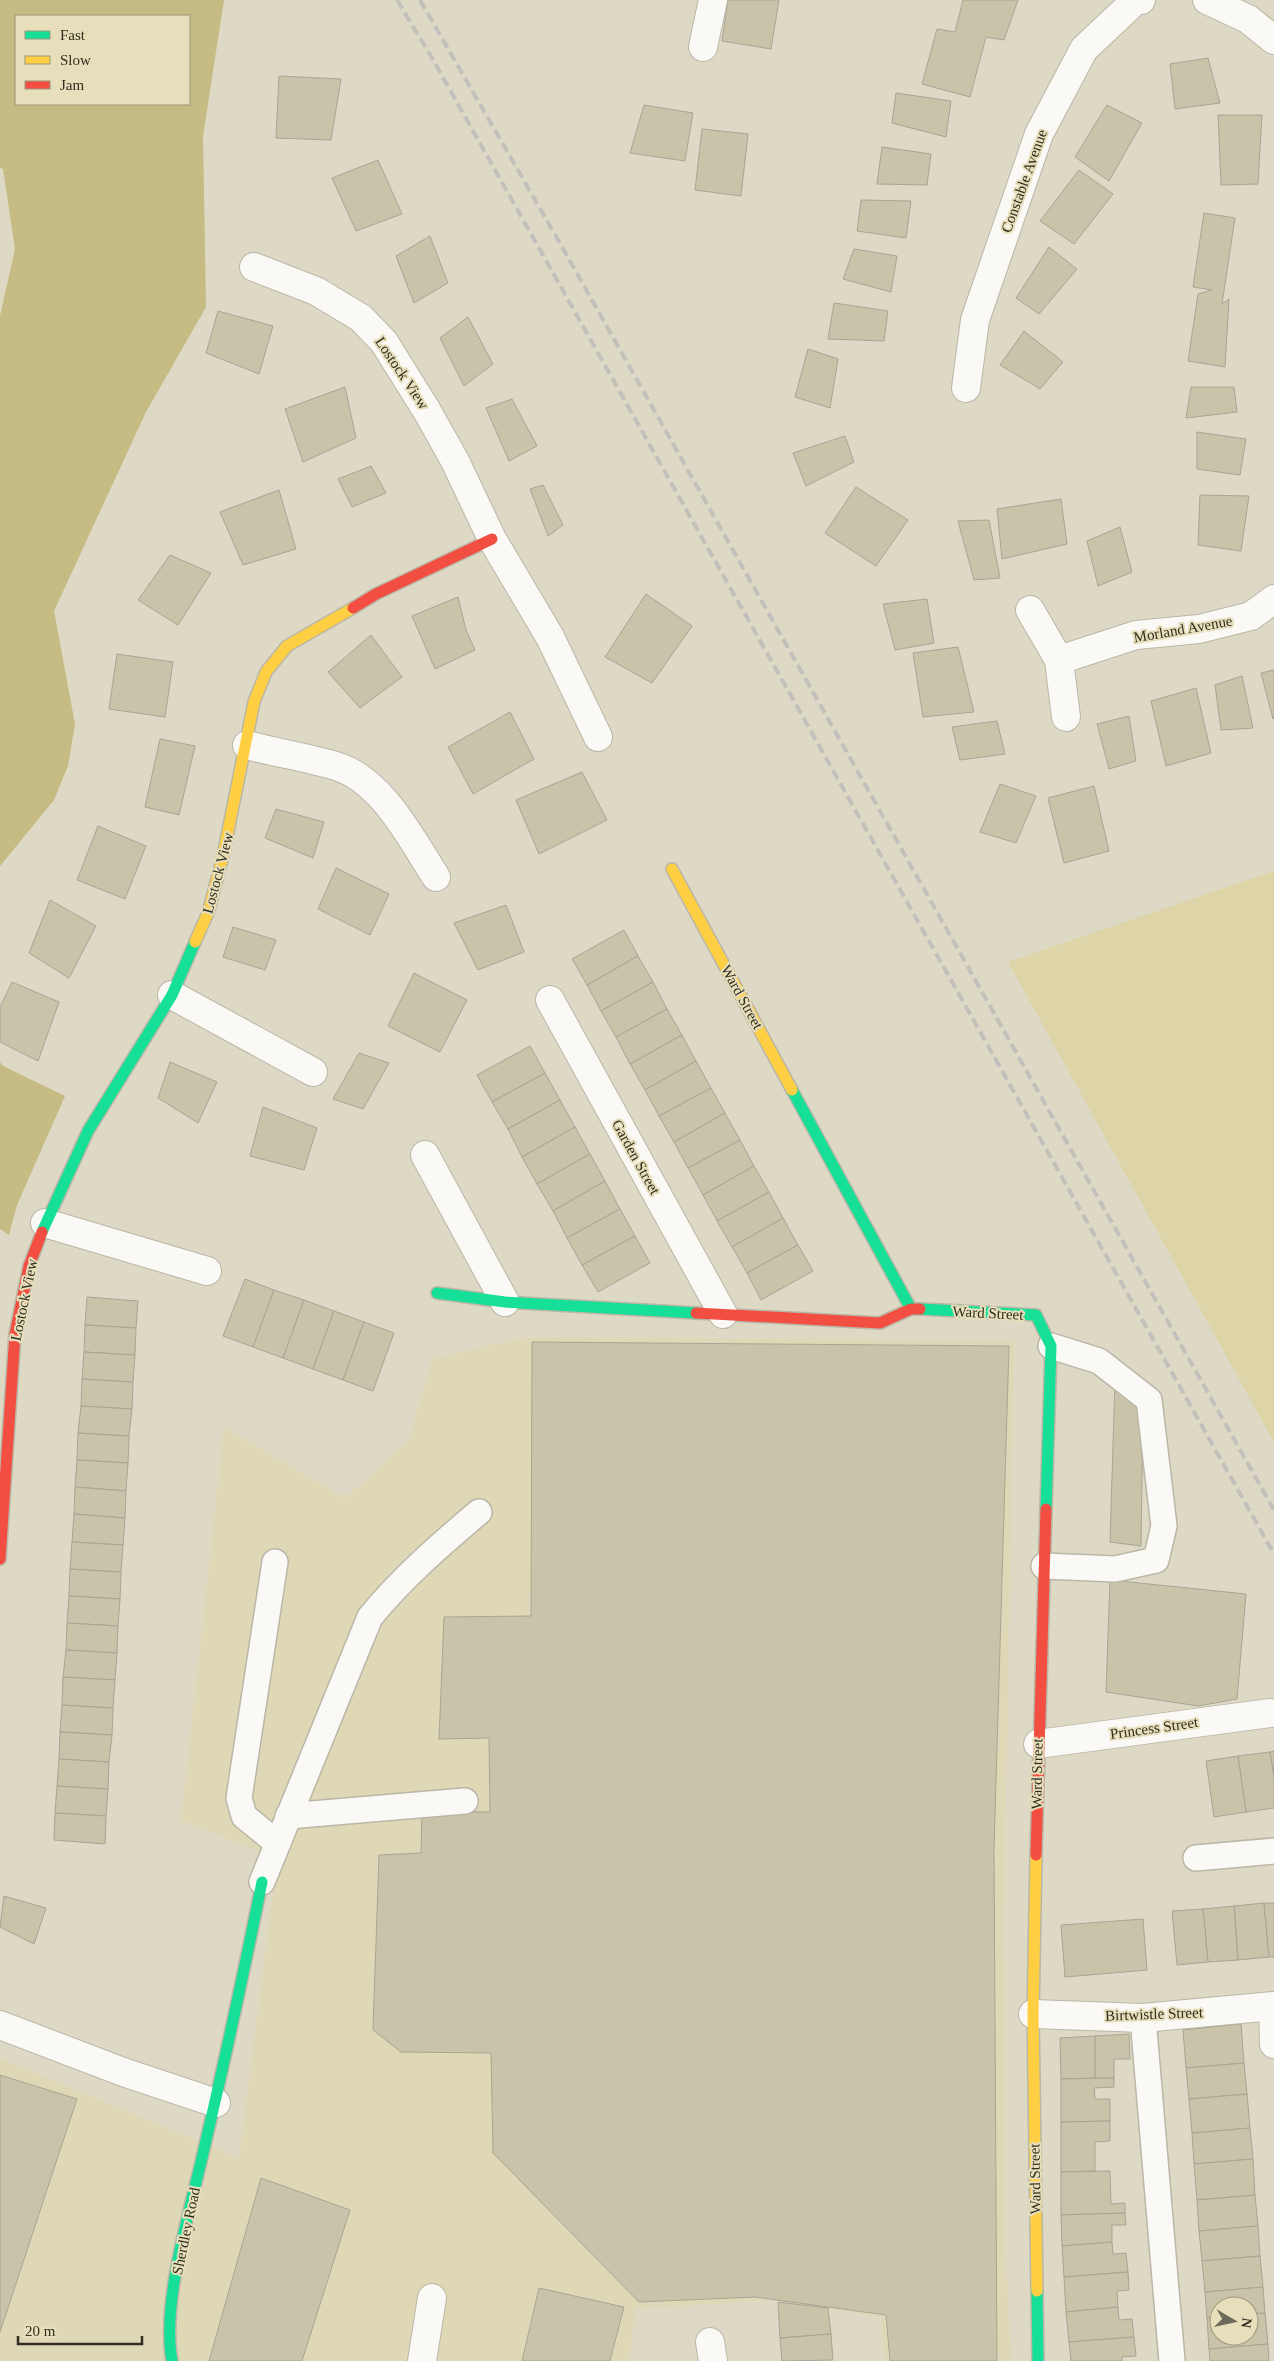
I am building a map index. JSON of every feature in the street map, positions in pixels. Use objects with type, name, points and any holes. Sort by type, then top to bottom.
[{"type":"street","points":[[703,48],[713,0]]},
{"type":"street","name":"Constable Avenue","points":[[966,388],[975,320],[1039,134],[1084,49],[1137,0]]},
{"type":"street","points":[[1207,0],[1248,19],[1274,40]]},
{"type":"street","name":"Lostock View","points":[[254,267],[316,291],[361,318],[384,342],[427,411],[455,461],[492,539],[550,637],[598,737]]},
{"type":"street","name":"Lostock View","points":[[0,1559],[14,1334],[29,1266],[45,1223],[88,1131],[172,995],[208,914],[224,856],[254,702],[266,672],[287,646],[376,594],[492,539]]},
{"type":"street","name":"Morland Avenue","points":[[1059,660],[1136,635],[1199,629],[1251,616],[1274,598]]},
{"type":"street","points":[[1030,610],[1059,660],[1066,717]]},
{"type":"street","points":[[247,745],[341,768],[365,781],[401,823],[436,877]]},
{"type":"street","name":"Ward Street","points":[[672,869],[911,1309]]},
{"type":"street","points":[[172,995],[313,1072]]},
{"type":"street","name":"Garden Street","points":[[550,1000],[723,1314]]},
{"type":"street","points":[[425,1155],[505,1302]]},
{"type":"street","points":[[45,1223],[207,1270]]},
{"type":"street","name":"Ward Street","points":[[437,1293],[505,1302],[880,1322],[911,1309],[1036,1316],[1051,1346],[1038,1744],[1033,2014],[1038,2361]]},
{"type":"street","name":"Princess Street","points":[[1038,1744],[1270,1712]]},
{"type":"street","name":"Sherdley Road","points":[[172,2361],[168,2340],[177,2266],[216,2102],[262,1882]]},
{"type":"street","points":[[1273,2006],[1274,2044]]},
{"type":"street","name":"Birtwistle Street","points":[[1033,2014],[1143,2018],[1273,2006]]},
{"type":"street","points":[[0,2025],[123,2072],[216,2102]]},
{"type":"street","points":[[422,2361],[432,2298]]},
{"type":"lane","points":[[1044,1566],[1115,1569],[1156,1560],[1164,1526],[1149,1400],[1099,1361],[1051,1346]]},
{"type":"lane","points":[[262,1882],[370,1616],[419,1563],[479,1512]]},
{"type":"lane","points":[[275,1562],[239,1798],[244,1816],[277,1843]]},
{"type":"lane","points":[[288,1816],[465,1801]]},
{"type":"lane","points":[[1196,1858],[1274,1851]]},
{"type":"lane","points":[[1143,2018],[1172,2361]]},
{"type":"shaded area","points":[[0,0],[224,0],[203,136],[206,307],[146,412],[54,611],[75,724],[68,766],[54,800],[0,866],[0,316],[15,249],[3,169],[0,168]]},
{"type":"shaded area","points":[[1274,871],[1274,1442],[1008,962]]},
{"type":"shaded area","points":[[0,1062],[3,1066],[65,1096],[17,1205],[9,1235],[0,1229]]},
{"type":"shaded area","points":[[526,1337],[1014,1341],[1004,1912],[1005,2244],[1011,2361],[885,2361],[881,2317],[772,2300],[636,2309],[629,2361],[0,2361],[0,2058],[239,2158],[277,1859],[181,1820],[224,1427],[345,1498],[409,1440],[432,1359]]},
{"type":"building","points":[[728,0],[779,0],[771,49],[722,41]]},
{"type":"building","points":[[963,0],[1018,0],[1004,40],[986,37],[970,97],[922,84],[937,29],[955,32]]},
{"type":"building","points":[[1208,58],[1220,103],[1175,109],[1170,64]]},
{"type":"building","points":[[279,76],[341,79],[331,140],[276,138]]},
{"type":"building","points":[[896,93],[951,101],[946,137],[892,123]]},
{"type":"building","points":[[644,105],[693,113],[685,161],[630,153]]},
{"type":"building","points":[[1107,105],[1142,123],[1109,181],[1075,157]]},
{"type":"building","points":[[1218,115],[1262,115],[1258,184],[1221,185]]},
{"type":"building","points":[[702,129],[748,134],[741,196],[695,190]]},
{"type":"building","points":[[882,147],[931,154],[927,185],[877,184]]},
{"type":"building","points":[[378,160],[402,214],[356,231],[332,178]]},
{"type":"building","points":[[1079,170],[1113,194],[1074,244],[1040,221]]},
{"type":"building","points":[[861,200],[911,201],[906,238],[857,231]]},
{"type":"building","points":[[1204,213],[1235,218],[1222,304],[1229,299],[1225,367],[1188,361],[1198,294],[1212,290],[1193,287]]},
{"type":"building","points":[[430,236],[448,283],[414,303],[396,256]]},
{"type":"building","points":[[1049,247],[1077,269],[1039,314],[1016,298]]},
{"type":"building","points":[[854,249],[897,256],[891,292],[843,279]]},
{"type":"building","points":[[834,303],[888,311],[884,341],[828,339]]},
{"type":"building","points":[[218,311],[273,326],[259,374],[206,353]]},
{"type":"building","points":[[468,317],[493,364],[464,386],[440,338]]},
{"type":"building","points":[[1024,331],[1063,362],[1040,389],[1000,365]]},
{"type":"building","points":[[808,349],[838,359],[830,408],[795,397]]},
{"type":"building","points":[[345,387],[356,438],[303,462],[285,409]]},
{"type":"building","points":[[1191,387],[1234,387],[1237,412],[1186,418]]},
{"type":"building","points":[[512,399],[537,446],[509,461],[486,408]]},
{"type":"building","points":[[1197,432],[1246,439],[1240,475],[1197,469]]},
{"type":"building","points":[[845,436],[854,462],[806,486],[793,453]]},
{"type":"building","points":[[371,466],[386,493],[352,507],[338,479]]},
{"type":"building","points":[[543,485],[563,525],[548,536],[530,489]]},
{"type":"building","points":[[856,487],[908,520],[876,566],[825,533]]},
{"type":"building","points":[[279,490],[296,549],[243,565],[220,512]]},
{"type":"building","points":[[1200,495],[1249,496],[1241,551],[1198,545]]},
{"type":"building","points":[[1061,499],[1067,544],[1002,559],[997,509]]},
{"type":"building","points":[[989,520],[1000,578],[974,580],[958,521]]},
{"type":"building","points":[[1120,527],[1132,572],[1098,586],[1087,541]]},
{"type":"building","points":[[170,555],[211,573],[178,625],[138,600]]},
{"type":"building","points":[[646,594],[692,626],[652,683],[605,657]]},
{"type":"building","points":[[458,597],[466,630],[475,650],[435,669],[412,616]]},
{"type":"building","points":[[927,599],[934,643],[895,650],[883,604]]},
{"type":"building","points":[[371,635],[402,677],[360,708],[328,672]]},
{"type":"building","points":[[958,647],[974,712],[923,717],[913,653]]},
{"type":"building","points":[[117,654],[173,662],[165,717],[109,709]]},
{"type":"building","points":[[1274,670],[1274,718],[1273,719],[1261,673]]},
{"type":"building","points":[[1242,676],[1253,728],[1221,730],[1215,685]]},
{"type":"building","points":[[1196,688],[1211,753],[1166,766],[1151,701]]},
{"type":"building","points":[[510,712],[534,759],[473,794],[448,747]]},
{"type":"building","points":[[1129,716],[1136,761],[1109,769],[1097,724]]},
{"type":"building","points":[[997,721],[1005,754],[960,760],[952,727]]},
{"type":"building","points":[[160,739],[195,746],[179,815],[145,807]]},
{"type":"building","points":[[582,772],[607,820],[539,854],[516,800]]},
{"type":"building","points":[[1000,784],[1036,796],[1016,843],[980,832]]},
{"type":"building","points":[[1094,786],[1109,851],[1064,863],[1048,798]]},
{"type":"building","points":[[276,809],[324,822],[313,858],[265,838]]},
{"type":"building","points":[[98,826],[146,846],[125,899],[77,880]]},
{"type":"building","points":[[336,868],[389,894],[370,935],[318,909]]},
{"type":"building","points":[[50,900],[96,926],[69,978],[29,953]]},
{"type":"building","points":[[506,905],[524,952],[478,970],[454,923]]},
{"type":"building","points":[[233,927],[276,940],[265,970],[223,957]]},
{"type":"building","points":[[624,930],[638,956],[587,985],[572,959]]},
{"type":"building","points":[[638,956],[653,982],[601,1011],[587,985]]},
{"type":"building","points":[[414,973],[467,1000],[440,1052],[388,1026]]},
{"type":"building","points":[[12,982],[59,1002],[38,1061],[0,1042],[0,1007]]},
{"type":"building","points":[[653,982],[667,1009],[616,1037],[601,1011]]},
{"type":"building","points":[[667,1009],[682,1035],[630,1064],[616,1037]]},
{"type":"building","points":[[682,1035],[696,1061],[645,1090],[630,1064]]},
{"type":"building","points":[[530,1046],[545,1073],[492,1102],[477,1075]]},
{"type":"building","points":[[359,1053],[389,1063],[363,1109],[333,1099]]},
{"type":"building","points":[[696,1061],[711,1088],[659,1116],[645,1090]]},
{"type":"building","points":[[170,1062],[217,1082],[198,1123],[158,1098]]},
{"type":"building","points":[[545,1073],[560,1100],[508,1129],[492,1102]]},
{"type":"building","points":[[711,1088],[725,1113],[674,1142],[659,1116]]},
{"type":"building","points":[[560,1100],[575,1127],[522,1157],[508,1129]]},
{"type":"building","points":[[263,1107],[317,1128],[304,1170],[250,1156]]},
{"type":"building","points":[[725,1113],[740,1140],[688,1168],[674,1142]]},
{"type":"building","points":[[575,1127],[590,1154],[537,1184],[522,1157]]},
{"type":"building","points":[[740,1140],[754,1166],[703,1195],[688,1168]]},
{"type":"building","points":[[590,1154],[605,1181],[553,1211],[537,1184]]},
{"type":"building","points":[[754,1166],[769,1192],[717,1221],[703,1195]]},
{"type":"building","points":[[605,1181],[620,1209],[567,1238],[553,1211]]},
{"type":"building","points":[[769,1192],[783,1218],[732,1247],[717,1221]]},
{"type":"building","points":[[620,1209],[635,1236],[582,1265],[567,1238]]},
{"type":"building","points":[[783,1218],[798,1245],[747,1273],[732,1247]]},
{"type":"building","points":[[635,1236],[650,1263],[598,1292],[582,1265]]},
{"type":"building","points":[[798,1245],[813,1271],[761,1300],[747,1273]]},
{"type":"building","points":[[245,1279],[274,1290],[253,1347],[223,1336]]},
{"type":"building","points":[[274,1290],[304,1300],[283,1358],[253,1347]]},
{"type":"building","points":[[87,1297],[138,1301],[136,1328],[85,1325]]},
{"type":"building","points":[[304,1300],[334,1311],[313,1369],[283,1358]]},
{"type":"building","points":[[334,1311],[364,1322],[343,1380],[313,1369]]},
{"type":"building","points":[[364,1322],[394,1333],[373,1391],[343,1380]]},
{"type":"building","points":[[85,1325],[136,1328],[135,1355],[84,1352]]},
{"type":"building","points":[[532,1342],[1009,1346],[994,1848],[997,2361],[890,2361],[886,2315],[755,2297],[639,2302],[493,2153],[491,2053],[401,2052],[373,2030],[379,1855],[421,1853],[422,1811],[490,1812],[489,1738],[439,1739],[444,1617],[531,1616]]},
{"type":"building","points":[[84,1352],[135,1355],[133,1382],[82,1379]]},
{"type":"building","points":[[82,1379],[133,1382],[132,1409],[81,1406]]},
{"type":"building","points":[[1115,1379],[1143,1408],[1141,1546],[1110,1542]]},
{"type":"building","points":[[81,1406],[132,1409],[129,1436],[78,1433]]},
{"type":"building","points":[[78,1433],[129,1436],[128,1463],[77,1460]]},
{"type":"building","points":[[77,1460],[128,1463],[126,1491],[75,1487]]},
{"type":"building","points":[[75,1487],[126,1491],[125,1518],[74,1514]]},
{"type":"building","points":[[74,1514],[125,1518],[123,1545],[72,1542]]},
{"type":"building","points":[[72,1542],[123,1545],[121,1572],[70,1569]]},
{"type":"building","points":[[70,1569],[121,1572],[120,1599],[69,1596]]},
{"type":"building","points":[[1110,1580],[1246,1594],[1237,1699],[1198,1706],[1106,1692]]},
{"type":"building","points":[[69,1596],[120,1599],[118,1626],[67,1623]]},
{"type":"building","points":[[67,1623],[118,1626],[117,1653],[66,1650]]},
{"type":"building","points":[[66,1650],[117,1653],[115,1680],[63,1677]]},
{"type":"building","points":[[63,1677],[115,1680],[113,1708],[62,1705]]},
{"type":"building","points":[[62,1705],[113,1708],[112,1735],[60,1732]]},
{"type":"building","points":[[60,1732],[112,1735],[109,1762],[59,1759]]},
{"type":"building","points":[[1274,1751],[1274,1777],[1270,1752]]},
{"type":"building","points":[[1270,1752],[1274,1777],[1274,1808],[1246,1812],[1238,1756]]},
{"type":"building","points":[[1238,1756],[1246,1812],[1214,1817],[1206,1761]]},
{"type":"building","points":[[59,1759],[109,1762],[108,1789],[57,1786]]},
{"type":"building","points":[[57,1786],[108,1789],[106,1816],[55,1813]]},
{"type":"building","points":[[55,1813],[106,1816],[105,1844],[54,1840]]},
{"type":"building","points":[[4,1896],[46,1908],[34,1944],[0,1927]]},
{"type":"building","points":[[1264,1903],[1269,1957],[1238,1960],[1234,1906]]},
{"type":"building","points":[[1264,1903],[1274,1903],[1274,1957],[1269,1957]]},
{"type":"building","points":[[1234,1906],[1238,1960],[1208,1962],[1203,1909]]},
{"type":"building","points":[[1203,1909],[1208,1962],[1177,1965],[1172,1911]]},
{"type":"building","points":[[1143,1919],[1147,1970],[1065,1977],[1061,1925]]},
{"type":"building","points":[[1241,2024],[1244,2063],[1186,2068],[1183,2030]]},
{"type":"building","points":[[1129,2034],[1130,2059],[1114,2059],[1114,2078],[1095,2078],[1095,2036]]},
{"type":"building","points":[[1095,2036],[1095,2078],[1061,2079],[1060,2038]]},
{"type":"building","points":[[1244,2063],[1247,2094],[1189,2099],[1186,2068]]},
{"type":"building","points":[[0,2075],[77,2099],[0,2332]]},
{"type":"building","points":[[1114,2078],[1114,2087],[1094,2088],[1095,2099],[1110,2099],[1110,2121],[1061,2122],[1061,2079]]},
{"type":"building","points":[[1247,2094],[1250,2128],[1192,2133],[1189,2099]]},
{"type":"building","points":[[1110,2121],[1110,2141],[1095,2142],[1095,2171],[1061,2172],[1061,2122]]},
{"type":"building","points":[[1250,2128],[1253,2159],[1194,2164],[1192,2133]]},
{"type":"building","points":[[1253,2159],[1255,2195],[1197,2200],[1194,2164]]},
{"type":"building","points":[[1110,2171],[1111,2204],[1125,2203],[1125,2213],[1061,2215],[1061,2172]]},
{"type":"building","points":[[261,2178],[350,2210],[302,2361],[209,2361]]},
{"type":"building","points":[[1255,2195],[1258,2226],[1199,2231],[1197,2200]]},
{"type":"building","points":[[1125,2213],[1126,2225],[1112,2225],[1112,2242],[1062,2246],[1061,2215]]},
{"type":"building","points":[[1258,2226],[1260,2256],[1202,2261],[1199,2231]]},
{"type":"building","points":[[1112,2242],[1113,2254],[1126,2253],[1128,2272],[1064,2277],[1062,2246]]},
{"type":"building","points":[[1260,2256],[1263,2287],[1205,2292],[1202,2261]]},
{"type":"building","points":[[1128,2272],[1129,2290],[1117,2291],[1118,2307],[1066,2312],[1064,2277]]},
{"type":"building","points":[[1263,2287],[1265,2313],[1259,2313],[1259,2296],[1209,2296],[1209,2318],[1207,2318],[1205,2292]]},
{"type":"building","points":[[539,2288],[624,2307],[610,2361],[522,2361]]},
{"type":"building","points":[[778,2302],[828,2308],[831,2334],[780,2338]]},
{"type":"building","points":[[1118,2307],[1119,2320],[1132,2319],[1134,2337],[1069,2342],[1066,2312]]},
{"type":"building","points":[[1259,2313],[1265,2313],[1268,2344],[1259,2345]]},
{"type":"building","points":[[1207,2318],[1209,2318],[1209,2346],[1244,2346],[1209,2349]]},
{"type":"building","points":[[831,2334],[833,2360],[782,2361],[780,2338]]},
{"type":"building","points":[[1134,2337],[1136,2356],[1122,2357],[1122,2361],[1071,2361],[1069,2342]]},
{"type":"building","points":[[1268,2344],[1269,2361],[1210,2361],[1209,2349]]},
{"type":"railway","points":[[397,0],[432,58],[1274,1554]]},
{"type":"railway","points":[[420,0],[557,238],[1274,1510]]},
{"type":"traffic: fast","points":[[42,1232],[88,1131],[172,995],[195,942]]},
{"type":"traffic: fast","points":[[792,1090],[911,1309]]},
{"type":"traffic: fast","points":[[437,1293],[505,1302],[696,1313]]},
{"type":"traffic: fast","points":[[920,1309],[1036,1315],[1051,1346],[1046,1509]]},
{"type":"traffic: fast","points":[[172,2361],[170,2337],[171,2311],[179,2255],[227,2049],[262,1882]]},
{"type":"traffic: fast","points":[[1037,2291],[1038,2361]]},
{"type":"traffic: slow","points":[[195,942],[208,913],[223,856],[254,702],[266,672],[287,646],[353,608]]},
{"type":"traffic: slow","points":[[672,869],[792,1090]]},
{"type":"traffic: slow","points":[[1036,1855],[1033,2014],[1037,2291]]},
{"type":"traffic: jam","points":[[353,608],[376,594],[492,539]]},
{"type":"traffic: jam","points":[[0,1559],[15,1334],[29,1266],[42,1232]]},
{"type":"traffic: jam","points":[[696,1313],[880,1323],[911,1309],[920,1309]]},
{"type":"traffic: jam","points":[[1036,1855],[1046,1509]]}]
